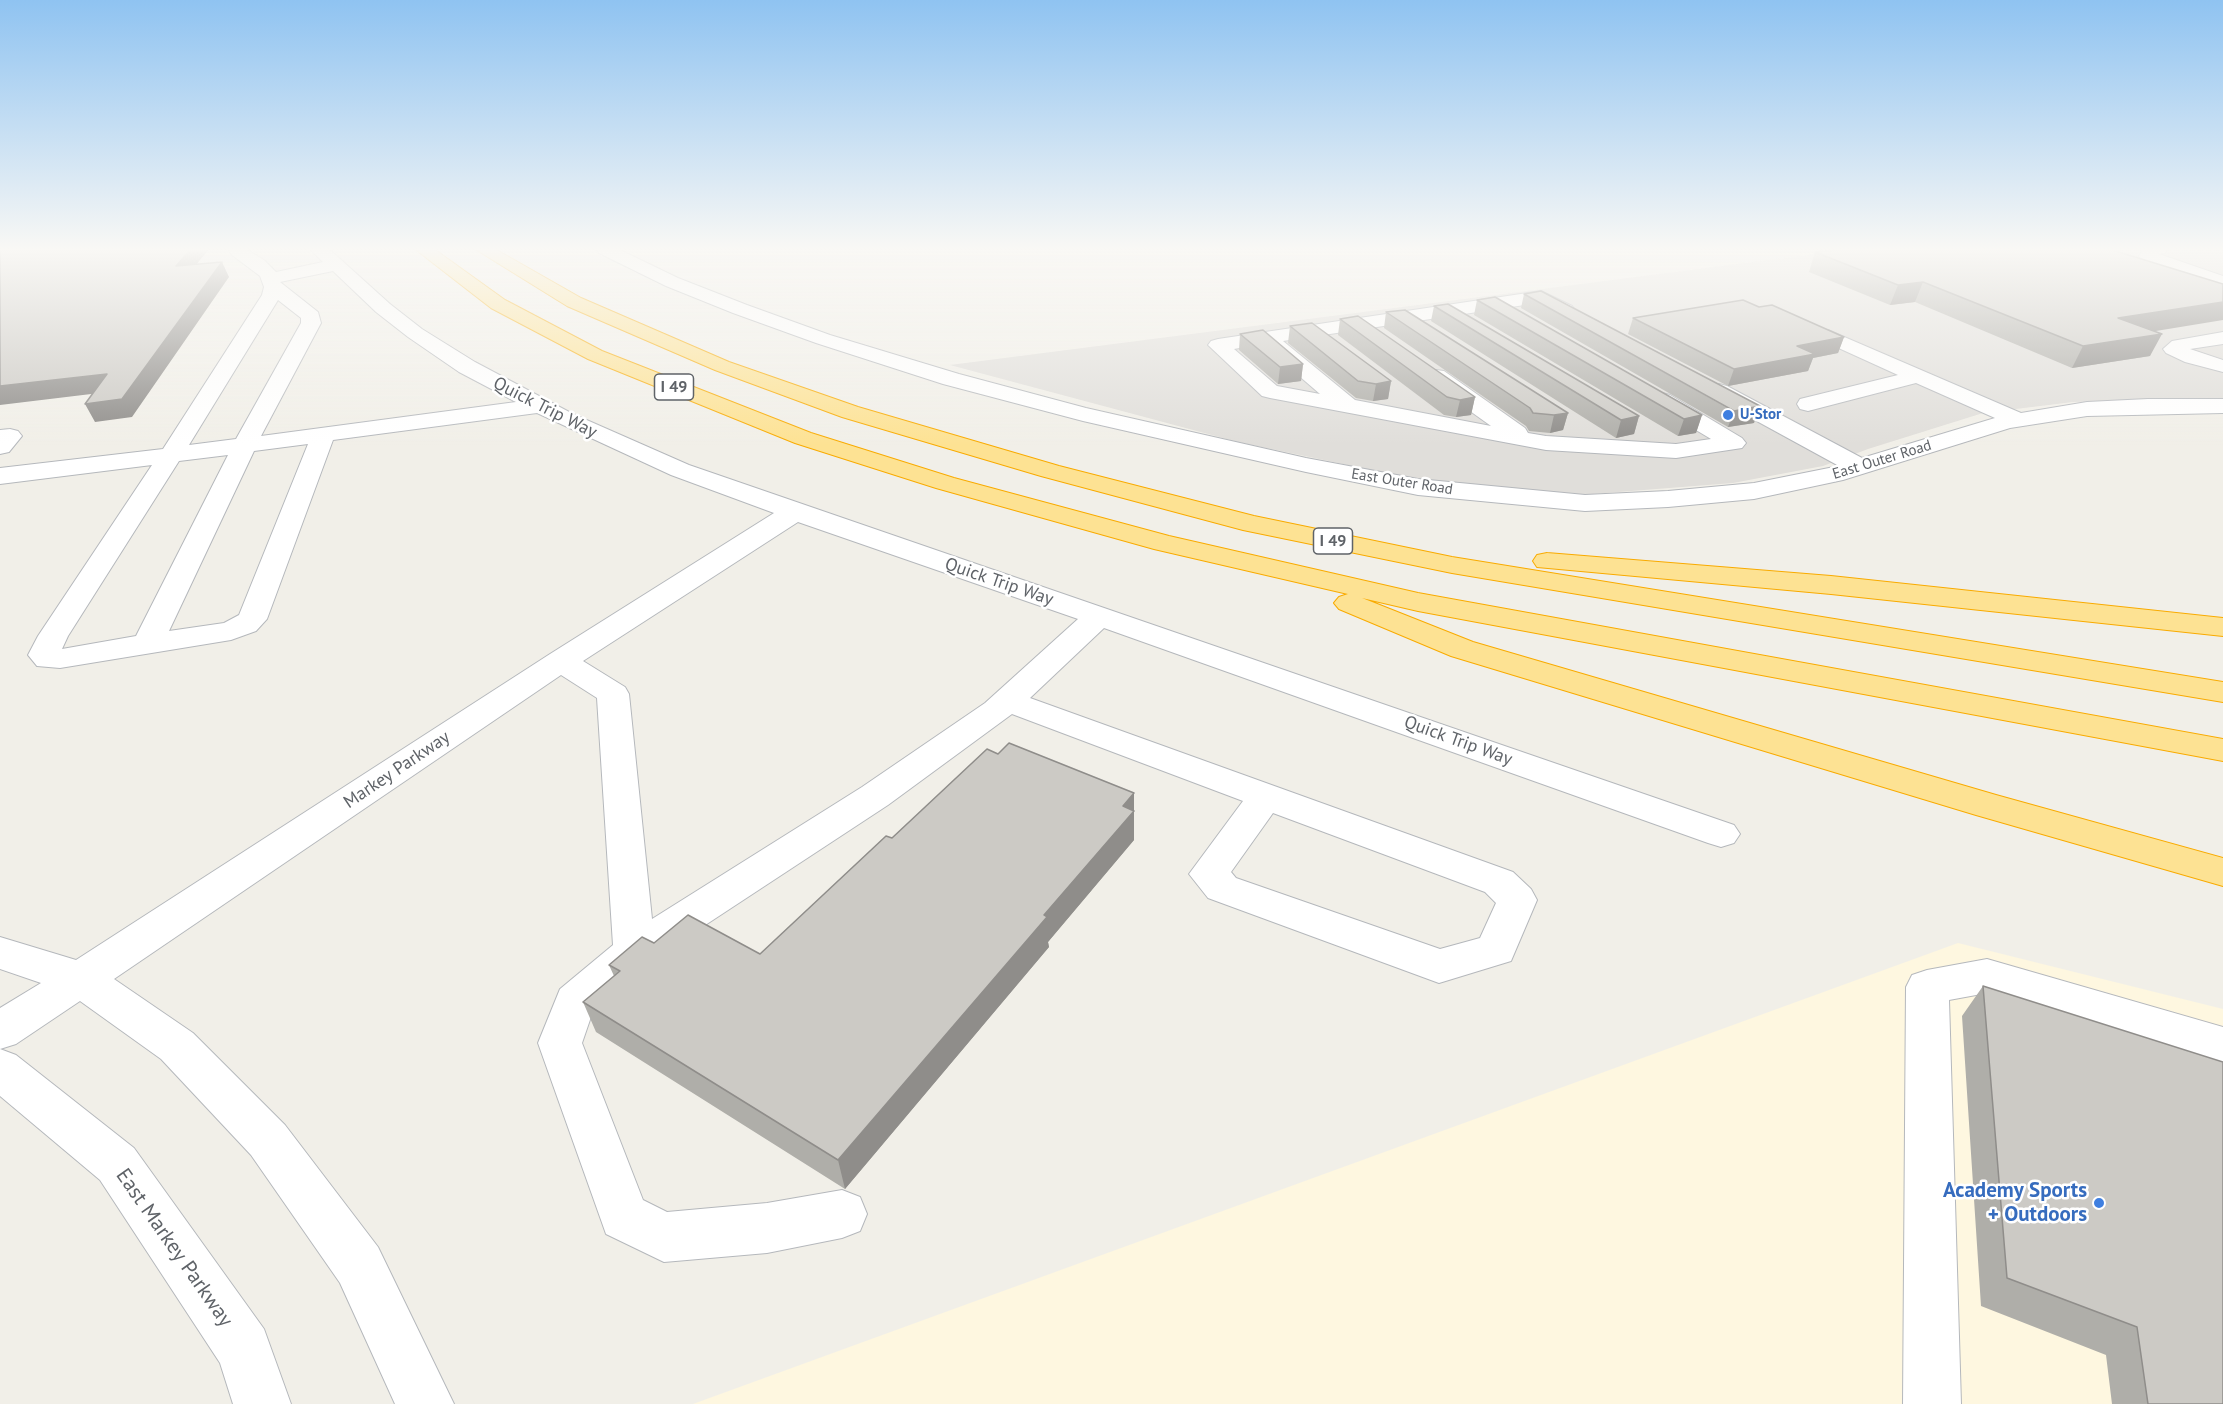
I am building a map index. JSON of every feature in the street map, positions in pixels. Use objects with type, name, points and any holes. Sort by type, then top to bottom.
[{"type":"highway","name":"I 49","points":[[518,315],[595,355],[803,438],[945,483],[1152,540],[1418,602],[2223,750]]},
{"type":"highway","name":"I 49","points":[[603,315],[722,366],[850,412],[1050,471],[1252,524],[1452,565],[2223,692]]},
{"type":"highway","points":[[1348,544],[1831,585],[2223,627]]},
{"type":"highway","points":[[1250,563],[1462,649],[1989,806],[2223,872]]},
{"type":"street","points":[[260,315],[53,636],[44,655],[48,659],[60,659],[231,631],[245,625],[252,619],[323,436]]},
{"type":"street","points":[[148,644],[244,446],[312,319],[307,315]]},
{"type":"street","name":"Quick Trip Way","points":[[391,315],[467,368],[539,406],[680,470],[1721,834]]},
{"type":"street","name":"East Outer Road","points":[[757,315],[951,379],[1083,414],[1306,465],[1418,487],[1585,503],[1656,500],[1754,491],[1834,475],[2018,420],[2087,409],[2223,406]]},
{"type":"street","points":[[1425,315],[1218,345],[1270,391],[1438,423],[1546,443],[1680,450],[1734,442],[1645,391]]},
{"type":"street","points":[[1456,315],[1480,329]]},
{"type":"street","points":[[1514,315],[1525,321]]},
{"type":"street","points":[[1574,315],[1582,319]]},
{"type":"street","points":[[1407,317],[1436,336]]},
{"type":"street","points":[[1361,324],[1390,344]]},
{"type":"street","points":[[1316,331],[1334,345]]},
{"type":"street","points":[[1828,336],[2018,420]]},
{"type":"street","points":[[1267,338],[1348,406]]},
{"type":"street","points":[[2223,338],[2179,345],[2173,349],[2192,358],[2223,366]]},
{"type":"street","points":[[1419,365],[1526,439]]},
{"type":"street","points":[[1808,404],[1918,376]]},
{"type":"street","points":[[1705,384],[1860,467]]},
{"type":"street","points":[[1401,394],[1438,423]]},
{"type":"street","points":[[0,476],[323,436],[539,406]]},
{"type":"street","points":[[1571,422],[1609,447]]},
{"type":"street","points":[[1640,426],[1680,450]]},
{"type":"street","points":[[0,437],[10,436],[0,447]]},
{"type":"street","name":"Markey Parkway","points":[[0,1030],[81,979],[561,660],[795,512]]},
{"type":"street","points":[[842,1214],[767,1228],[664,1237],[624,1217],[560,1043],[575,1001],[634,951],[875,796],[1007,701],[1099,616]]},
{"type":"street","points":[[561,660],[613,694],[634,951]]},
{"type":"street","points":[[1007,701],[1266,796],[1499,882],[1517,900],[1496,950],[1439,966],[1222,888],[1209,874],[1266,796]]},
{"type":"street","points":[[0,953],[81,979],[177,1046],[268,1140],[359,1265],[424,1404]]},
{"type":"street","points":[[1932,1404],[1928,987],[1987,976],[2223,1046]]},
{"type":"street","name":"East Markey Parkway","points":[[0,1069],[117,1164],[244,1349],[262,1404]]},
{"type":"shaded area","points":[[1343,315],[2223,315],[2223,398],[2073,402],[1983,413],[1868,449],[1823,466],[1733,483],[1580,495],[1424,481],[1238,442],[950,365]]},
{"type":"shaded area","points":[[1958,943],[2223,1009],[2223,1404],[693,1404]]},
{"type":"building","points":[[0,315],[184,315],[122,399],[85,404],[107,374],[0,386]]},
{"type":"building","points":[[1390,315],[1412,315],[1568,413],[1554,415],[1533,413],[1530,408]]},
{"type":"building","points":[[1448,315],[1466,315],[1639,416],[1621,420]]},
{"type":"building","points":[[1502,315],[1526,315],[1702,415],[1684,419]]},
{"type":"building","points":[[1561,315],[1586,315],[1760,406],[1734,411]]},
{"type":"building","points":[[1654,315],[1793,315],[1844,337],[1797,346],[1815,354],[1734,369],[1633,318]]},
{"type":"building","points":[[2004,315],[2141,315],[2118,318],[2162,334],[2083,346]]},
{"type":"building","points":[[1358,316],[1475,397],[1460,400],[1447,397],[1340,319]]},
{"type":"building","points":[[1312,323],[1391,381],[1376,384],[1358,381],[1290,326]]},
{"type":"building","points":[[1263,330],[1303,364],[1280,367],[1240,334]]},
{"type":"building","points":[[1009,743],[1134,793],[1123,806],[1134,811],[1044,915],[1047,917],[838,1160],[583,1002],[620,971],[609,965],[642,937],[654,943],[688,915],[760,954],[886,836],[892,838],[987,749],[998,754]]},
{"type":"building","name":"Academy Sports + Outdoors","points":[[1983,986],[2223,1062],[2223,1404],[2148,1404],[2137,1327],[2007,1278]]},
{"type":"place","name":"U-Stor","points":[[1728,415]]},
{"type":"place","name":"Academy Sports + Outdoors","points":[[2099,1203]]}]
